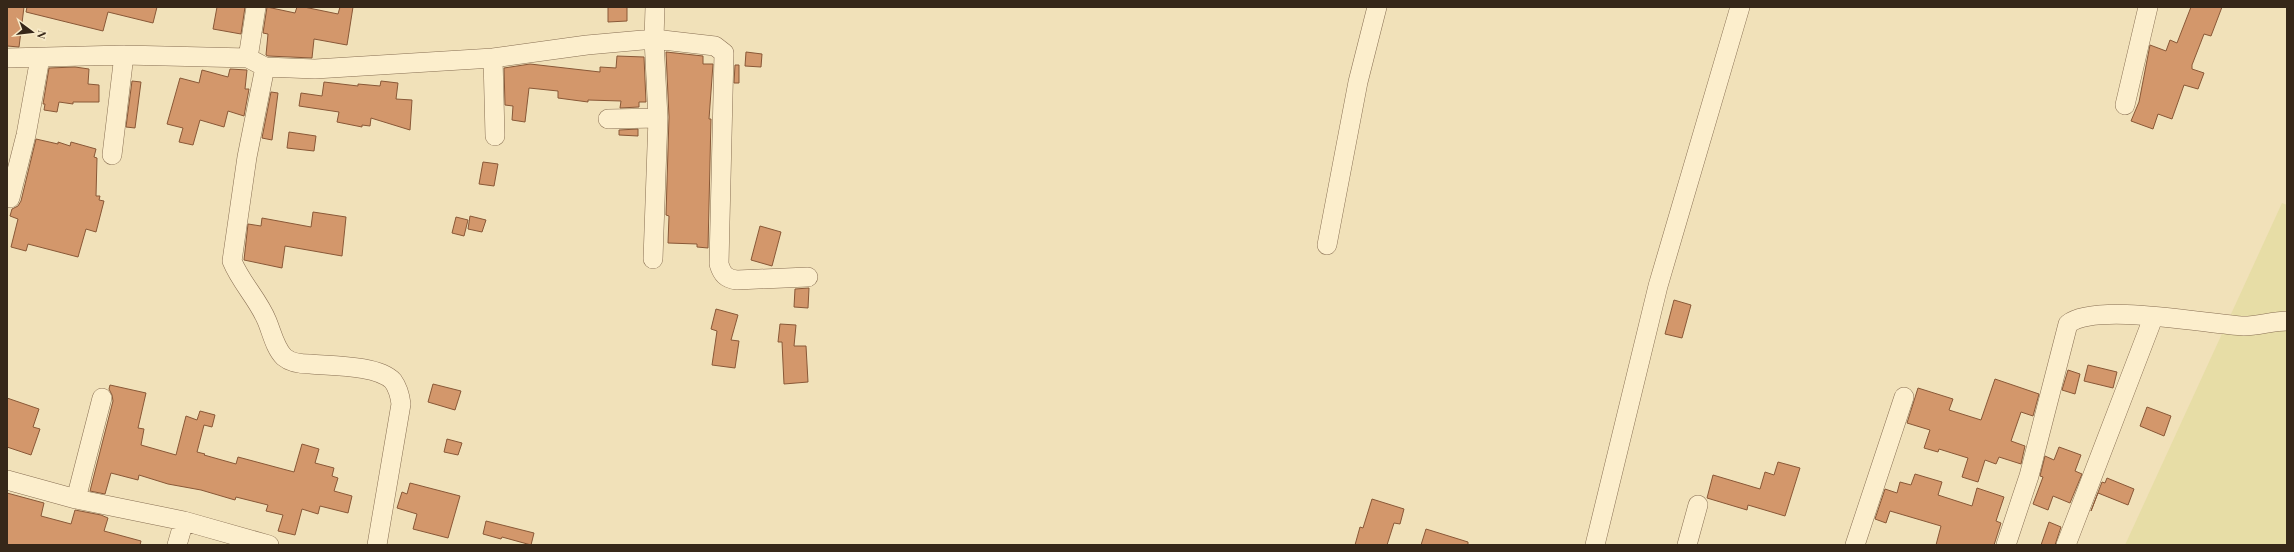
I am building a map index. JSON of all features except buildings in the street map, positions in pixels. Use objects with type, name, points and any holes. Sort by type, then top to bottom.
[{"type":"street","points":[[248,58],[256,7]]},
{"type":"street","points":[[653,260],[658,118],[654,39],[655,7]]},
{"type":"street","points":[[1327,245],[1358,82],[1377,7]]},
{"type":"street","points":[[1595,545],[1658,286],[1740,7]]},
{"type":"street","points":[[2124,104],[2148,7]]},
{"type":"street","points":[[7,58],[124,55],[248,58],[265,66],[315,69],[494,58],[587,44],[654,39],[715,46],[724,54],[719,264],[722,272],[727,278],[737,280],[808,276]]},
{"type":"street","points":[[112,155],[124,55]]},
{"type":"street","points":[[10,198],[26,135],[40,58]]},
{"type":"street","points":[[494,58],[495,136]]},
{"type":"street","points":[[265,66],[247,157],[232,261],[237,275],[257,299],[275,342],[285,357],[299,363],[378,372],[392,381],[399,391],[401,404],[377,545]]},
{"type":"street","points":[[608,120],[658,118]]},
{"type":"street","points":[[2006,545],[2029,476],[2068,324],[2078,319],[2112,314],[2246,326],[2287,320]]},
{"type":"street","points":[[2066,545],[2153,318]]},
{"type":"street","points":[[1855,545],[1904,397]]},
{"type":"street","points":[[76,499],[102,398]]},
{"type":"street","points":[[7,480],[76,499],[184,521],[269,545]]},
{"type":"street","points":[[1687,545],[1698,505]]},
{"type":"street","points":[[177,545],[184,521]]},
{"type":"shaded area","points":[[2282,203],[2287,205],[2287,545],[2125,545]]}]
